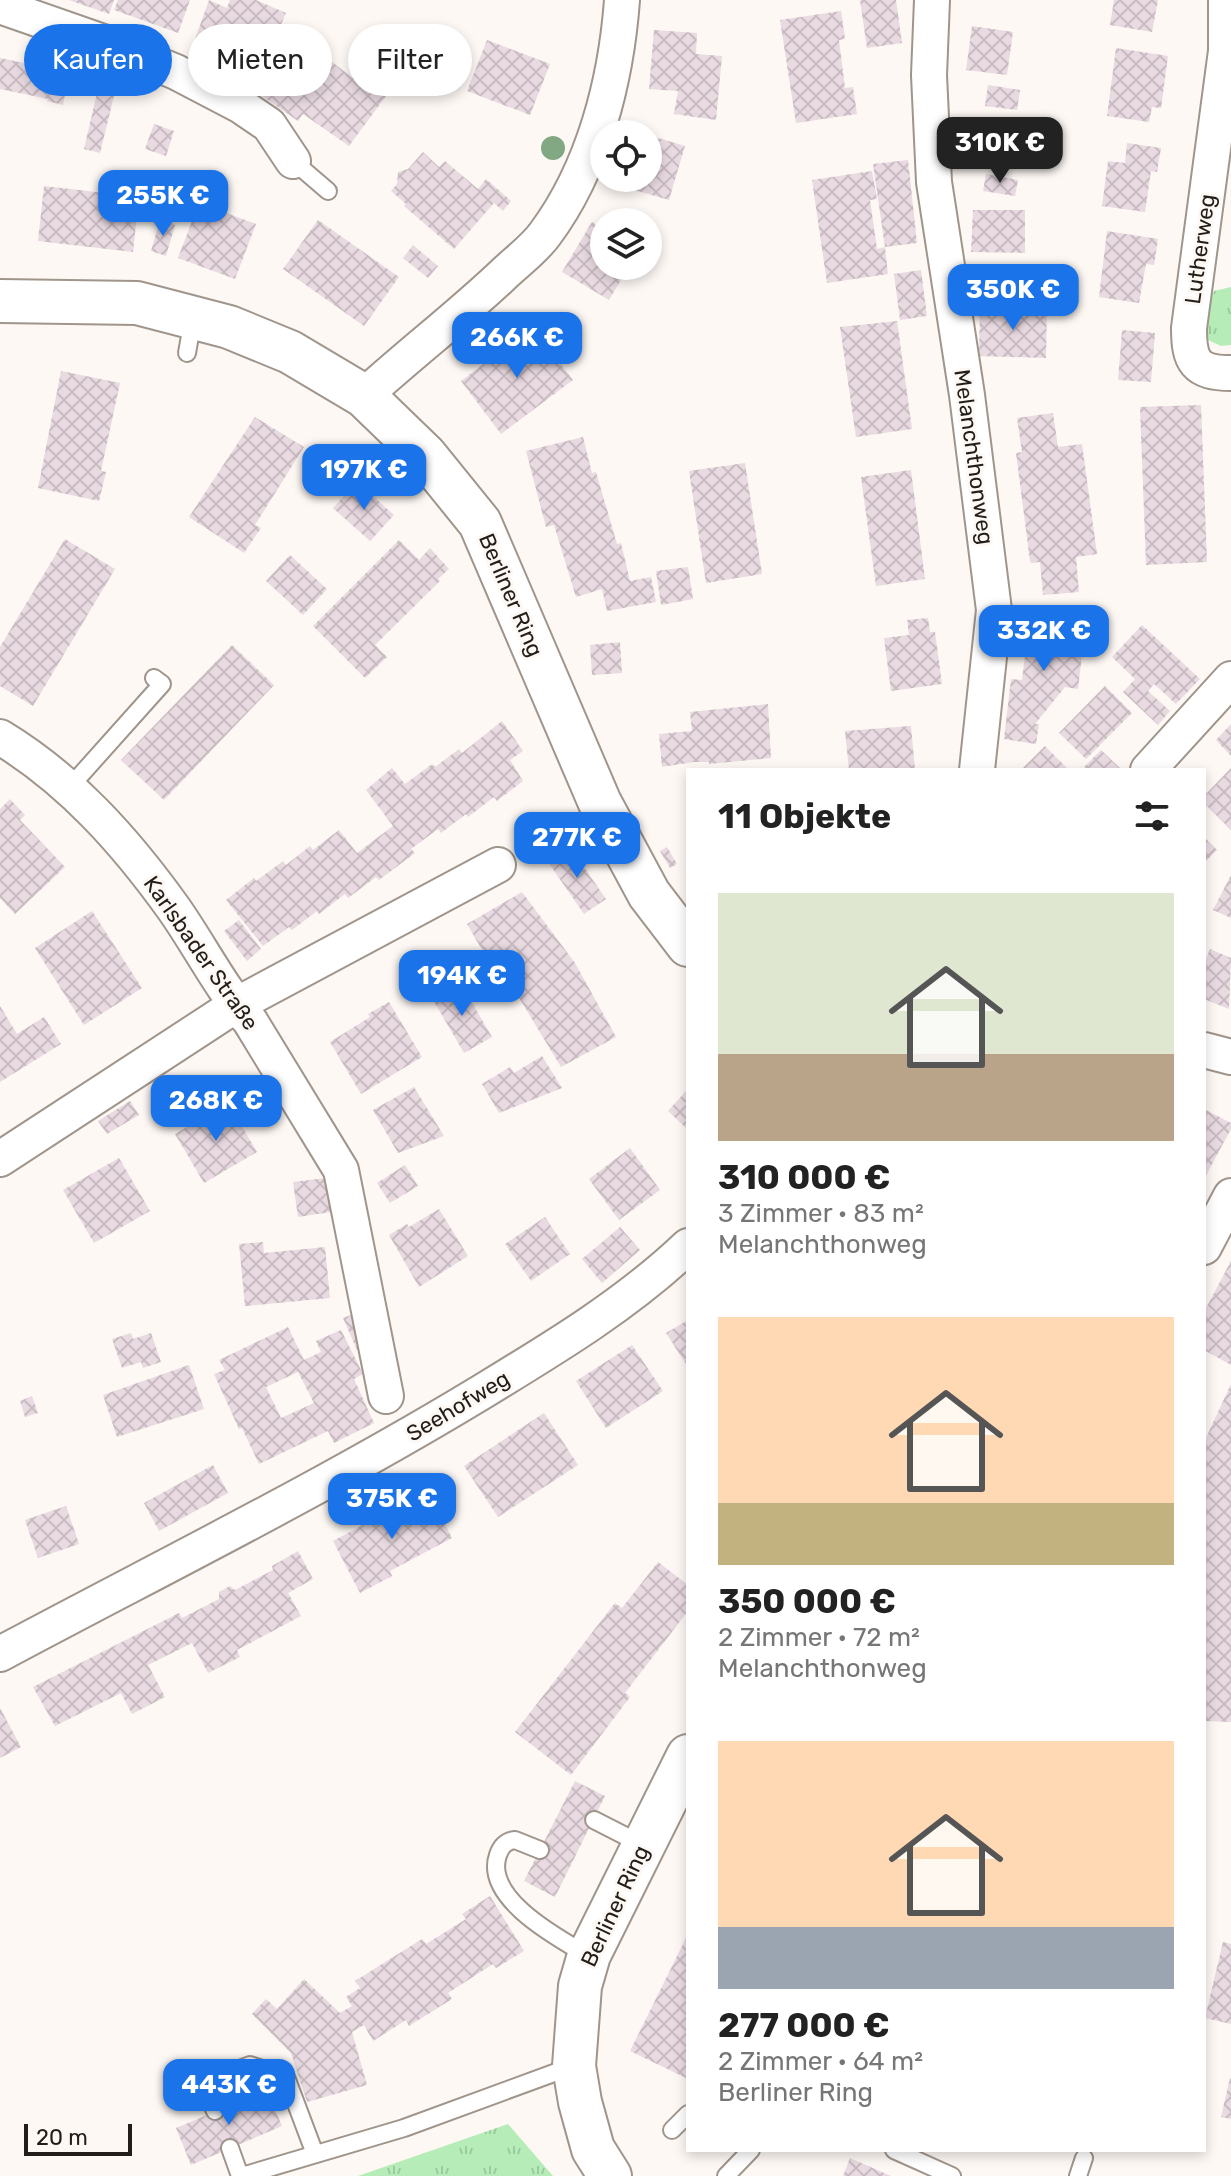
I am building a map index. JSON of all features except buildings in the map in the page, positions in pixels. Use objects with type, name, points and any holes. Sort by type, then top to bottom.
[{"type":"street","points":[[364,396],[458,317],[544,236],[569,196],[600,119],[612,82],[622,0]]},
{"type":"street","name":"Melanchthonweg","points":[[932,0],[929,75],[934,182],[967,395],[994,610],[977,768]]},
{"type":"street","name":"Lutherweg","points":[[1226,0],[1226,51],[1189,328],[1189,353],[1194,362],[1203,367],[1231,373]]},
{"type":"street","points":[[0,6],[103,42],[176,72],[241,106],[269,125],[293,161]]},
{"type":"street","name":"Berliner Ring","points":[[0,301],[137,303],[190,336],[229,327],[290,352],[364,396],[425,455],[480,523],[600,803],[649,894],[686,942]]},
{"type":"street","points":[[1150,768],[1231,679]]},
{"type":"street","name":"Karlsbader Straße","points":[[3,746],[69,788],[120,840],[174,910],[236,1005],[250,1021],[341,1170],[386,1396]]},
{"type":"street","points":[[0,1159],[236,1005],[498,865]]},
{"type":"street","points":[[1206,1051],[1231,1057]]},
{"type":"street","points":[[1206,1243],[1231,1196]]},
{"type":"street","name":"Seehofweg","points":[[0,1654],[405,1438],[561,1344],[658,1275],[686,1248]]},
{"type":"street","name":"Berliner Ring","points":[[610,2176],[593,2149],[574,2066],[580,1986],[589,1955],[686,1760]]},
{"type":"lane","points":[[293,161],[328,191]]},
{"type":"lane","points":[[69,788],[162,684],[154,678]]},
{"type":"lane","points":[[594,1820],[643,1845]]},
{"type":"lane","points":[[540,1850],[515,1840],[504,1844],[497,1856],[496,1867],[504,1890],[540,1927],[589,1955]]},
{"type":"lane","points":[[215,2111],[203,2083],[250,2065],[286,2077],[315,2154]]},
{"type":"lane","points":[[230,2148],[241,2176],[404,2128],[574,2066]]},
{"type":"lane","points":[[672,2130],[686,2116]]},
{"type":"lane","points":[[726,2176],[749,2152]]},
{"type":"lane","points":[[898,2152],[948,2175]]},
{"type":"lane","points":[[1078,2176],[1084,2158]]},
{"type":"green space","points":[[1231,287],[1231,345],[1221,346],[1208,340],[1206,315],[1214,291]]},
{"type":"green space","points":[[508,2124],[553,2176],[358,2176]]}]
